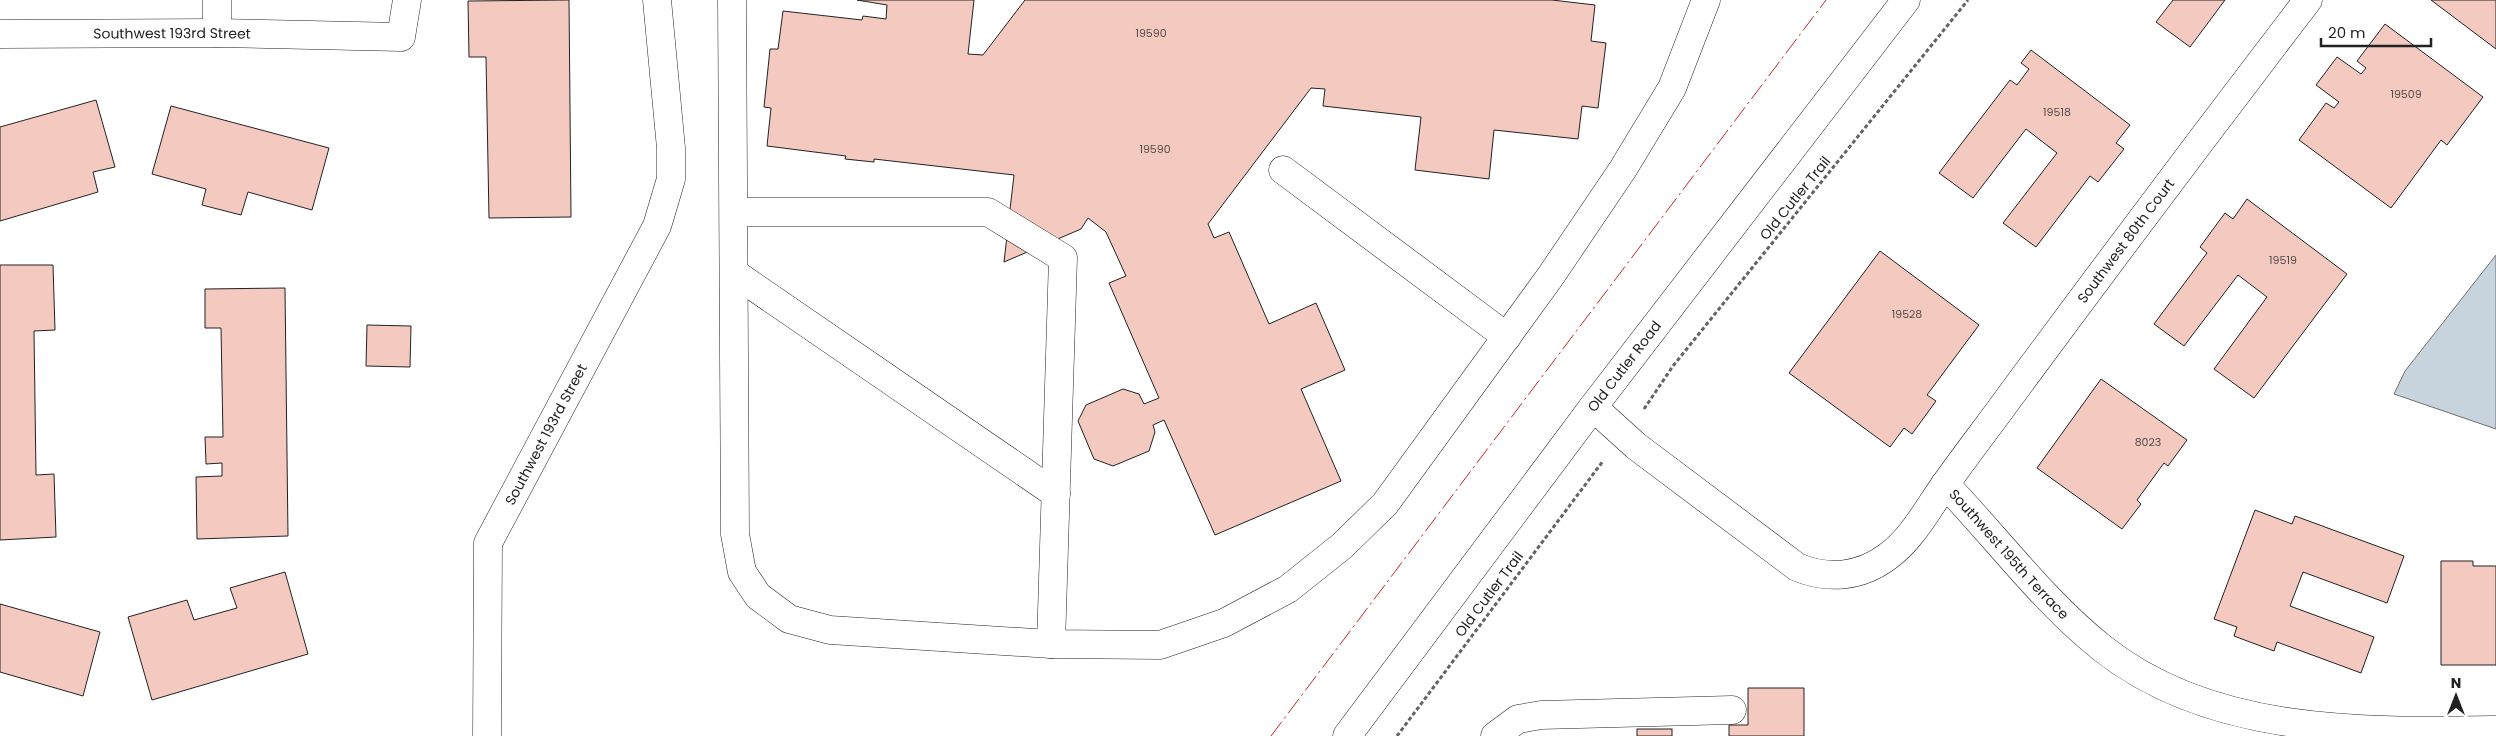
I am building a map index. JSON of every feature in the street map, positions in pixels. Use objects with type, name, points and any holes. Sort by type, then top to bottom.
[{"type":"street","points":[[216,0],[217,34]]},
{"type":"street","name":"Southwest 193rd Street","points":[[0,34],[217,34],[402,37],[407,0]]},
{"type":"street","name":"Southwest 193rd Street","points":[[487,736],[488,543],[657,226],[671,179],[671,148],[657,0]]},
{"type":"street","points":[[732,0],[735,534],[742,572],[758,596],[789,618],[830,630],[1051,644],[1160,645],[1224,623],[1288,589],[1342,546],[1385,504],[1550,277],[1623,169],[1672,88],[1706,0]]},
{"type":"street","name":"Old Cutler Road","points":[[1347,736],[1593,408],[1906,0]]},
{"type":"street","name":"Southwest 80th Court","points":[[1945,484],[2108,264],[2308,0]]},
{"type":"street","points":[[1283,170],[1507,337]]},
{"type":"street","points":[[734,212],[988,212],[1063,258],[1051,644]]},
{"type":"street","points":[[734,273],[1056,494]]},
{"type":"street","name":"Southwest 195th Terrace","points":[[1593,408],[1636,446],[1797,567],[1817,574],[1834,575],[1858,572],[1886,558],[1914,530],[1945,484],[2044,593],[2092,639],[2135,671],[2176,692],[2216,706],[2314,726],[2360,730],[2496,730]]},
{"type":"street","points":[[1495,736],[1518,720],[1541,715],[1732,710]]},
{"type":"path","name":"Old Cutler Trail","points":[[1641,412],[1673,366],[1968,0]]},
{"type":"path","name":"Old Cutler Trail","points":[[1397,736],[1599,466]]},
{"type":"shaded area","points":[[2496,255],[2496,429],[2394,394],[2405,371]]},
{"type":"building","points":[[569,0],[571,217],[489,218],[486,57],[469,57],[468,1]]},
{"type":"building","points":[[857,0],[974,0],[968,54],[983,55],[1025,0],[1552,0],[1595,5],[1591,41],[1606,43],[1598,108],[1582,106],[1578,139],[1494,130],[1489,179],[1415,170],[1421,117],[1323,106],[1325,89],[1311,88],[1208,224],[1214,238],[1229,232],[1269,324],[1316,303],[1345,370],[1301,389],[1341,481],[1215,535],[1164,420],[1153,425],[1155,432],[1149,451],[1113,466],[1094,459],[1078,421],[1086,405],[1123,389],[1139,394],[1144,404],[1159,398],[1109,283],[1126,276],[1106,232],[1088,218],[1081,229],[1004,262],[1014,175],[874,159],[874,162],[845,159],[846,156],[767,146],[771,108],[764,107],[770,49],[778,49],[783,11],[862,20],[863,16],[886,19],[887,5]]},
{"type":"building","points":[[2173,0],[2225,0],[2190,47],[2156,22]]},
{"type":"building","points":[[2431,0],[2496,0],[2496,49]]},
{"type":"building","points":[[2385,24],[2483,97],[2447,145],[2441,140],[2391,208],[2299,140],[2326,103],[2334,108],[2339,102],[2316,85],[2337,57],[2361,74],[2366,68],[2357,61]]},
{"type":"building","points":[[2031,50],[2130,125],[2116,143],[2124,149],[2098,182],[2090,176],[2036,247],[2003,223],[2057,153],[2026,129],[1973,198],[1939,173],[2010,80],[2017,85],[2029,69],[2021,63]]},
{"type":"building","points":[[96,100],[115,167],[93,172],[98,192],[0,221],[0,127]]},
{"type":"building","points":[[171,106],[329,148],[312,210],[248,192],[241,215],[202,205],[206,189],[152,174]]},
{"type":"building","points":[[2247,199],[2347,274],[2254,398],[2214,369],[2267,297],[2238,275],[2184,346],[2154,324],[2207,253],[2200,247],[2225,213],[2233,219]]},
{"type":"building","points":[[1880,251],[1979,325],[1927,395],[1936,401],[1912,434],[1904,428],[1890,447],[1789,373]]},
{"type":"building","points":[[0,265],[53,265],[55,330],[34,331],[36,475],[54,474],[56,537],[0,540]]},
{"type":"building","points":[[285,288],[288,536],[197,539],[196,477],[222,476],[222,463],[206,464],[205,437],[223,437],[221,328],[205,328],[205,289]]},
{"type":"building","points":[[367,325],[411,326],[410,367],[366,366]]},
{"type":"building","points":[[2101,379],[2187,440],[2168,466],[2164,463],[2137,500],[2141,504],[2122,529],[2037,468]]},
{"type":"building","points":[[2255,510],[2292,524],[2295,516],[2404,556],[2387,603],[2303,572],[2290,606],[2374,637],[2361,673],[2277,642],[2274,651],[2234,636],[2237,627],[2214,619]]},
{"type":"building","points":[[2441,561],[2473,561],[2473,566],[2496,566],[2496,665],[2441,665]]},
{"type":"building","points":[[285,572],[308,654],[152,700],[128,617],[187,600],[194,620],[237,608],[230,588]]},
{"type":"building","points":[[0,604],[100,632],[83,696],[0,672]]},
{"type":"building","points":[[1748,688],[1804,688],[1804,736],[1729,736],[1729,725],[1748,725]]},
{"type":"building","points":[[1637,729],[1672,729],[1672,736],[1637,736]]},
{"type":"power","points":[[1271,736],[1826,0]]}]
